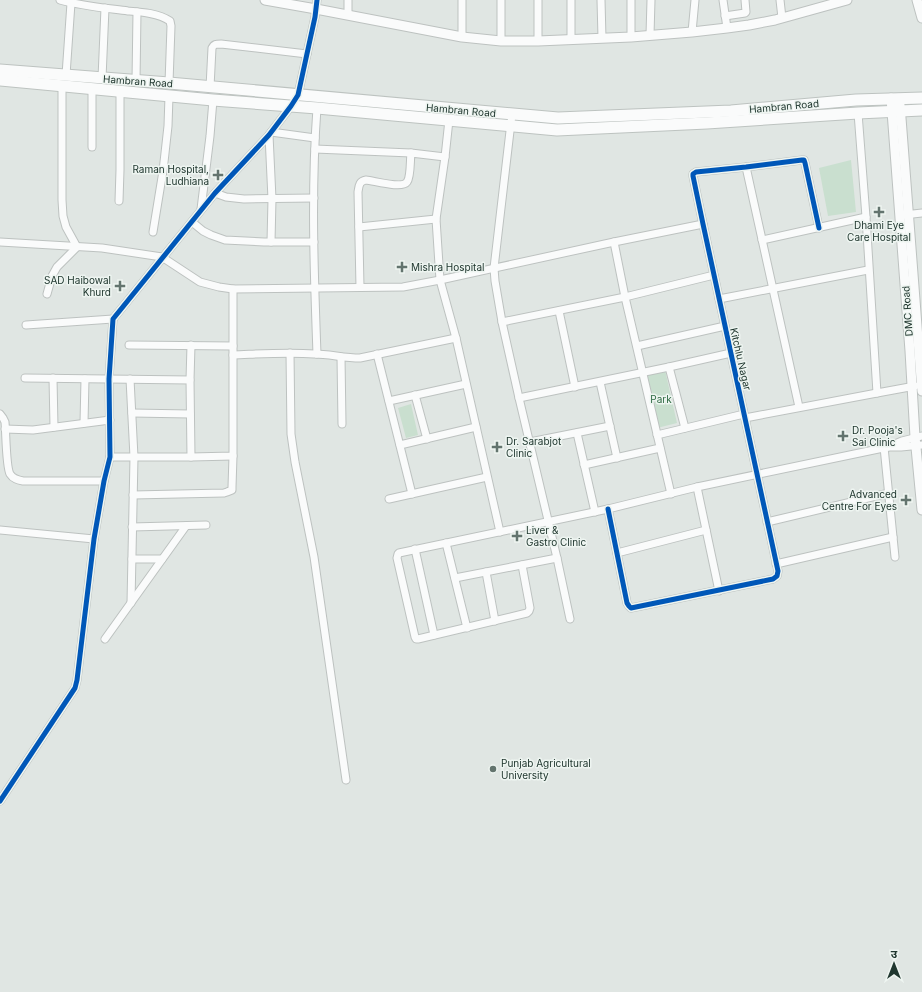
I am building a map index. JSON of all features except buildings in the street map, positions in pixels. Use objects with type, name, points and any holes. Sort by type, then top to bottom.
[{"type":"main road","name":"Hambran Road","points":[[0,70],[298,95],[511,120],[557,130],[707,123],[922,110]]},
{"type":"main road","name":"Hambran Road","points":[[0,80],[449,120],[511,120],[676,114],[856,100],[922,98]]},
{"type":"street","points":[[60,0],[71,3],[160,16],[170,21],[169,83]]},
{"type":"street","points":[[265,0],[316,8],[462,37],[501,41],[631,37],[727,28],[782,18],[820,4],[847,0]]},
{"type":"street","points":[[348,0],[348,15]]},
{"type":"street","points":[[462,0],[462,37]]},
{"type":"street","points":[[500,0],[501,41]]},
{"type":"street","points":[[538,0],[538,41]]},
{"type":"street","points":[[571,0],[571,39]]},
{"type":"street","points":[[601,0],[602,38]]},
{"type":"street","points":[[630,0],[631,37]]},
{"type":"street","points":[[650,35],[651,0]]},
{"type":"street","points":[[692,32],[695,0]]},
{"type":"street","points":[[722,0],[727,28]]},
{"type":"street","points":[[725,16],[745,14],[745,0]]},
{"type":"street","points":[[780,0],[782,18]]},
{"type":"street","points":[[917,0],[922,18]]},
{"type":"street","points":[[66,75],[71,3]]},
{"type":"street","points":[[102,78],[105,8]]},
{"type":"street","points":[[0,801],[67,701],[76,684],[79,672],[94,539],[104,481],[110,457],[109,379],[113,319],[215,193],[270,133],[291,106],[298,95],[316,8]]},
{"type":"street","points":[[136,12],[136,81]]},
{"type":"street","points":[[210,87],[212,48],[215,44],[307,54]]},
{"type":"street","points":[[62,86],[63,216],[66,227],[77,247]]},
{"type":"street","points":[[92,89],[92,147]]},
{"type":"street","points":[[119,201],[120,91]]},
{"type":"street","points":[[153,232],[163,171],[168,126],[169,96]]},
{"type":"street","points":[[896,98],[904,215],[922,390]]},
{"type":"street","points":[[201,210],[213,100]]},
{"type":"street","points":[[316,354],[314,198],[317,108]]},
{"type":"street","points":[[858,113],[877,393]]},
{"type":"street","points":[[449,120],[436,219],[440,280],[456,338],[500,532]]},
{"type":"street","points":[[511,120],[494,268],[495,281],[502,322],[570,618]]},
{"type":"street","points":[[270,133],[315,138]]},
{"type":"street","points":[[270,133],[272,199],[271,242]]},
{"type":"street","points":[[315,149],[411,153],[445,157]]},
{"type":"street","points":[[360,287],[358,192],[360,183],[363,180],[366,180],[394,185],[407,183],[409,179],[411,153]]},
{"type":"street","name":"Kitchlu Nagar","points":[[776,564],[703,224],[693,176],[694,172],[804,160],[819,228]]},
{"type":"street","points":[[746,167],[798,407]]},
{"type":"street","points":[[215,193],[233,198],[314,198]]},
{"type":"street","points":[[904,215],[922,213]]},
{"type":"street","name":"DMC Road","points":[[904,215],[912,387],[919,441],[922,510]]},
{"type":"street","points":[[762,240],[866,217]]},
{"type":"street","points":[[359,227],[436,219]]},
{"type":"street","points":[[192,222],[210,235],[225,240],[314,242]]},
{"type":"street","points":[[0,242],[102,248],[162,257],[200,282],[233,289],[403,287],[703,224]]},
{"type":"street","points":[[614,242],[656,435],[671,494]]},
{"type":"street","points":[[46,294],[52,276],[57,268],[77,247]]},
{"type":"street","points":[[719,299],[868,270]]},
{"type":"street","points":[[502,322],[625,297],[714,275]]},
{"type":"street","points":[[133,495],[224,493],[232,490],[233,289]]},
{"type":"street","points":[[559,311],[575,387]]},
{"type":"street","points":[[26,325],[113,319]]},
{"type":"street","points":[[637,346],[725,326]]},
{"type":"street","points":[[233,355],[290,353],[360,358],[456,338]]},
{"type":"street","points":[[129,345],[233,346]]},
{"type":"street","points":[[190,345],[191,457]]},
{"type":"street","points":[[290,353],[290,426],[295,462],[314,557],[346,780]]},
{"type":"street","points":[[519,398],[600,382],[730,353]]},
{"type":"street","points":[[377,354],[412,494]]},
{"type":"street","points":[[341,357],[342,424]]},
{"type":"street","points":[[669,367],[685,428]]},
{"type":"street","points":[[25,378],[190,380]]},
{"type":"street","points":[[53,378],[54,427]]},
{"type":"street","points":[[84,378],[84,423]]},
{"type":"street","points":[[130,379],[134,457],[131,603]]},
{"type":"street","points":[[600,382],[617,458]]},
{"type":"street","points":[[389,401],[466,384]]},
{"type":"street","points":[[656,435],[745,416],[922,385]]},
{"type":"street","points":[[415,395],[427,439]]},
{"type":"street","points":[[132,413],[190,414]]},
{"type":"street","points":[[0,414],[3,418],[5,429],[8,470],[12,477],[23,481],[104,481]]},
{"type":"street","points":[[5,429],[33,430],[110,420]]},
{"type":"street","points":[[530,442],[610,426]]},
{"type":"street","points":[[400,445],[476,427]]},
{"type":"street","points":[[577,433],[595,512]]},
{"type":"street","points":[[522,565],[529,610],[525,614],[418,639],[414,637],[397,558],[399,552],[549,522],[697,487],[886,447],[901,447],[919,441]]},
{"type":"street","points":[[886,447],[895,557]]},
{"type":"street","points":[[584,466],[660,448]]},
{"type":"street","points":[[110,457],[233,456]]},
{"type":"street","points":[[0,468],[8,465]]},
{"type":"street","points":[[389,499],[487,477]]},
{"type":"street","points":[[697,487],[719,591]]},
{"type":"street","points":[[767,522],[889,493]]},
{"type":"street","points":[[608,509],[627,603],[632,608],[773,579],[778,574],[776,564],[893,537]]},
{"type":"street","points":[[132,527],[206,525]]},
{"type":"street","points":[[104,639],[186,526]]},
{"type":"street","points":[[0,530],[94,539]]},
{"type":"street","points":[[617,553],[706,530]]},
{"type":"street","points":[[446,543],[467,628]]},
{"type":"street","points":[[415,549],[434,635]]},
{"type":"street","points":[[455,578],[557,558]]},
{"type":"street","points":[[132,559],[162,559]]},
{"type":"street","points":[[486,572],[496,621]]},
{"type":"green space","points":[[851,160],[856,212],[828,216],[819,168]]},
{"type":"green space","name":"Park","points":[[665,370],[677,423],[657,428],[645,374]]},
{"type":"green space","points":[[411,404],[418,435],[406,438],[398,408]]},
{"type":"cycle path","points":[[0,801],[75,688],[77,680],[94,539],[104,481],[110,457],[109,379],[113,319],[215,193],[269,135],[291,106],[298,95],[315,17],[317,0]]},
{"type":"cycle path","points":[[608,509],[627,603],[631,608],[773,579],[777,576],[778,571],[693,174],[696,172],[804,160],[819,228]]},
{"type":"place","name":"Raman Hospital, Ludhiana","points":[[218,175]]},
{"type":"place","name":"Dhami Eye Care Hospital","points":[[879,212]]},
{"type":"place","name":"Mishra Hospital","points":[[402,267]]},
{"type":"place","name":"SAD Haibowal Khurd","points":[[120,286]]},
{"type":"place","name":"Dr. Pooja's Sai Clinic","points":[[843,436]]},
{"type":"place","name":"Dr. Sarabjot Clinic","points":[[497,447]]},
{"type":"place","name":"Advanced Centre For Eyes","points":[[906,500]]},
{"type":"place","name":"Liver & Gastro Clinic","points":[[517,536]]},
{"type":"place","name":"Punjab Agricultural University","points":[[493,769]]}]
